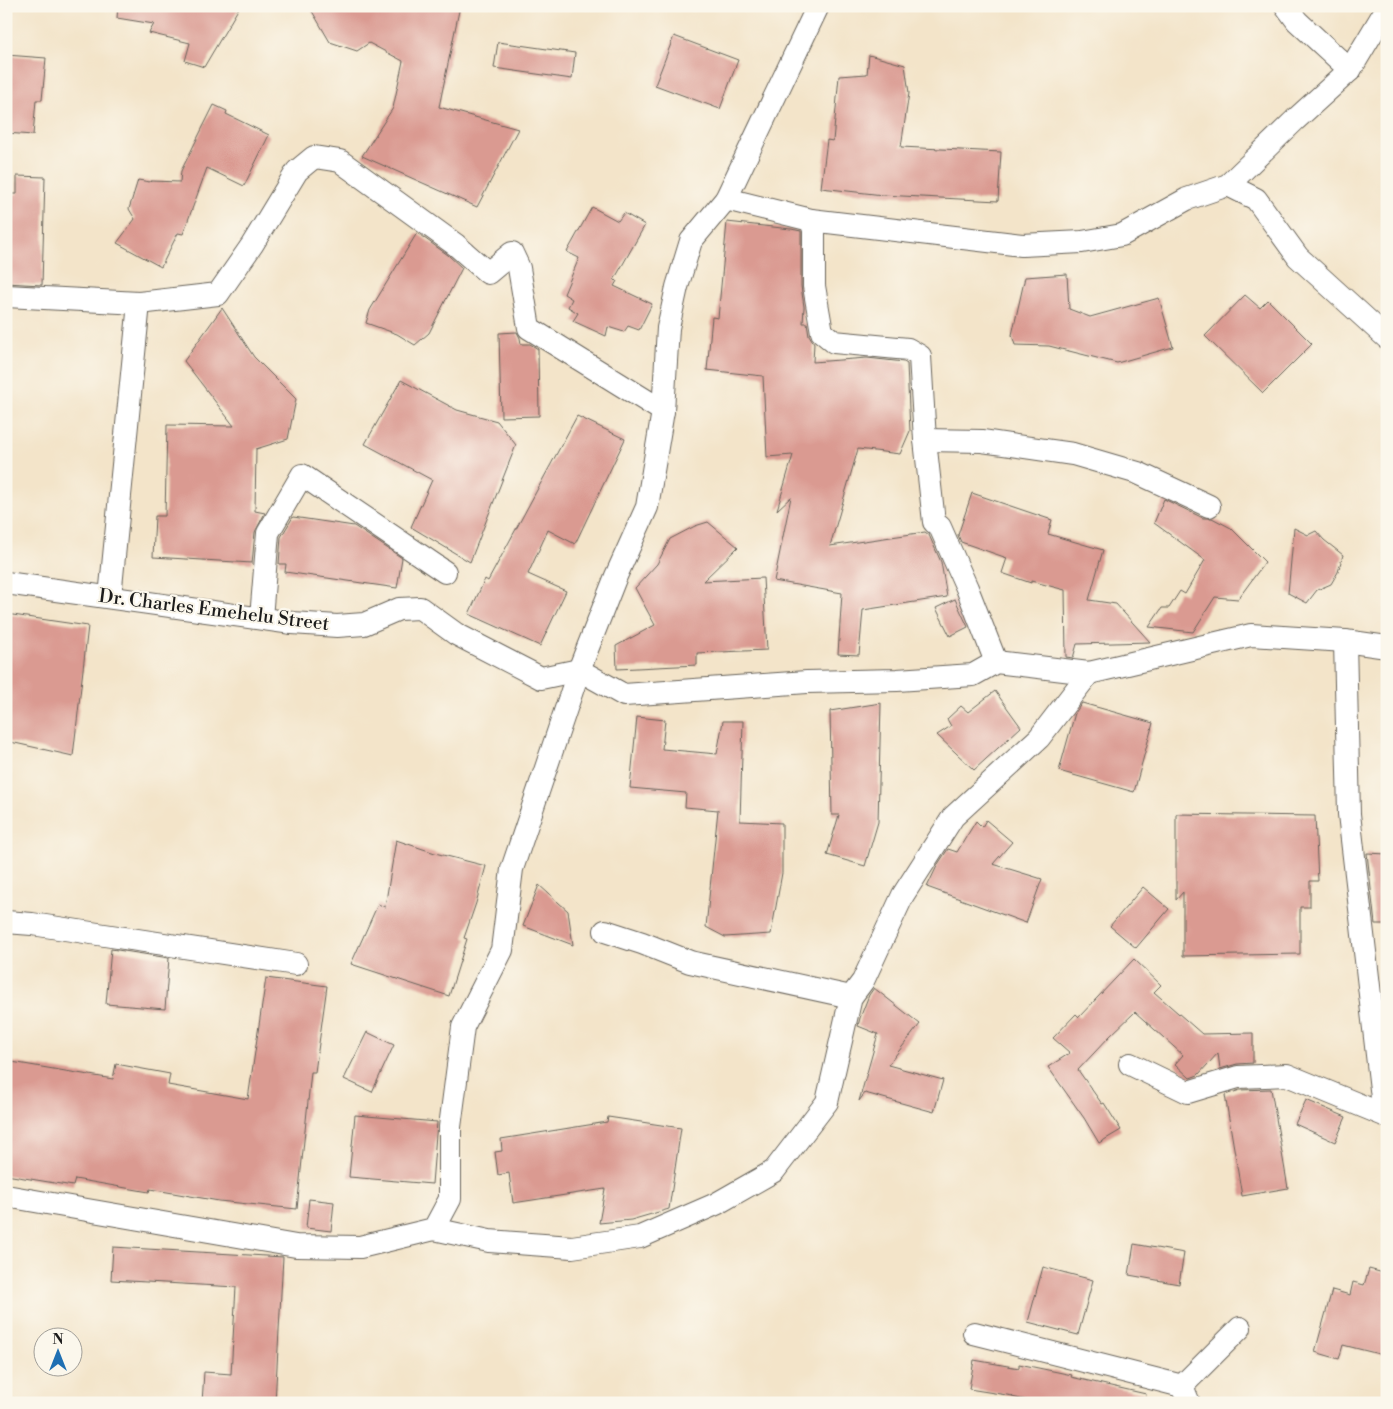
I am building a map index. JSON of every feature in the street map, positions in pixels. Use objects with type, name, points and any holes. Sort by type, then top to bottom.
[{"type":"street","points":[[434,1230],[450,1198],[450,1127],[463,1027],[502,950],[512,869],[579,670],[616,576],[647,507],[663,411],[668,328],[677,287],[691,241],[726,199],[818,6]]},
{"type":"street","points":[[1286,6],[1298,21],[1350,70]]},
{"type":"street","points":[[726,199],[811,220],[1022,245],[1082,242],[1122,235],[1187,199],[1228,185],[1350,70],[1387,8]]},
{"type":"street","points":[[6,296],[139,302],[218,294],[252,245],[298,171],[314,157],[340,161],[456,245],[488,273],[512,253],[519,268],[529,328],[663,411]]},
{"type":"street","points":[[1228,185],[1256,199],[1298,256],[1387,338]]},
{"type":"street","points":[[811,220],[814,230],[814,286],[822,332],[834,342],[908,349],[920,356],[925,440],[934,522],[940,527],[967,588],[996,662]]},
{"type":"street","points":[[110,597],[139,302]]},
{"type":"street","points":[[925,440],[982,441],[1073,454],[1138,473],[1209,506]]},
{"type":"street","points":[[261,618],[268,533],[302,475],[445,572]]},
{"type":"street","name":"Dr. Charles Emehelu Street","points":[[6,583],[292,623],[337,626],[364,624],[400,609],[420,608],[456,634],[541,678],[579,670]]},
{"type":"street","points":[[579,670],[624,695],[807,682],[897,680],[973,675],[996,662],[1089,673],[1251,635],[1345,641],[1387,647]]},
{"type":"street","points":[[1130,1064],[1188,1092],[1238,1077],[1288,1075],[1384,1115],[1349,814],[1345,641]]},
{"type":"street","points":[[6,1196],[296,1246],[360,1247],[434,1230],[489,1241],[572,1247],[640,1237],[716,1204],[774,1171],[827,1102],[851,997],[863,981],[903,895],[953,816],[1039,738],[1089,673]]},
{"type":"street","points":[[6,922],[32,924],[296,964]]},
{"type":"street","points":[[605,931],[690,962],[851,997]]},
{"type":"street","points":[[974,1333],[1186,1394],[1240,1328]]},
{"type":"building","points":[[118,6],[240,6],[204,67],[185,61],[190,43],[149,33],[154,24],[117,18]]},
{"type":"building","points":[[309,6],[460,6],[439,107],[518,129],[477,207],[362,156],[393,108],[403,61],[369,43],[357,51],[330,42]]},
{"type":"building","points":[[674,36],[738,60],[720,109],[655,85]]},
{"type":"building","points":[[498,42],[575,53],[572,79],[494,68]]},
{"type":"building","points":[[6,55],[46,58],[42,100],[36,100],[33,135],[6,133],[10,98],[6,97]]},
{"type":"building","points":[[869,55],[905,65],[909,93],[901,147],[1001,152],[998,201],[883,195],[821,188],[827,140],[833,141],[839,76],[867,74]]},
{"type":"building","points":[[214,105],[227,111],[226,114],[269,135],[244,186],[207,168],[183,234],[178,233],[161,267],[117,243],[135,219],[129,209],[138,180],[180,182],[181,171]]},
{"type":"building","points":[[17,176],[45,177],[42,285],[6,283],[6,194],[17,194]]},
{"type":"building","points":[[592,207],[618,221],[624,213],[645,225],[614,280],[617,281],[614,286],[652,304],[639,330],[628,326],[624,332],[608,327],[606,336],[573,321],[578,313],[568,307],[572,299],[564,294],[579,258],[567,252]]},
{"type":"building","points":[[727,222],[801,231],[803,323],[807,323],[809,335],[814,343],[813,362],[867,358],[904,362],[907,364],[910,431],[900,454],[858,449],[830,546],[925,532],[929,535],[941,562],[947,597],[863,610],[859,655],[838,654],[842,593],[774,581],[791,497],[777,510],[793,455],[767,457],[763,376],[707,370],[712,317],[718,318]]},
{"type":"building","points":[[417,233],[448,255],[462,268],[429,333],[415,345],[397,334],[366,323],[370,310]]},
{"type":"building","points":[[1067,274],[1069,309],[1090,317],[1159,298],[1173,347],[1117,363],[1049,346],[1015,345],[1012,335],[1025,277]]},
{"type":"building","points":[[1245,295],[1260,308],[1268,300],[1312,344],[1263,393],[1205,336]]},
{"type":"building","points":[[222,308],[254,357],[296,399],[288,439],[256,449],[255,511],[265,513],[255,532],[252,563],[153,557],[155,516],[165,516],[167,425],[234,426],[184,361]]},
{"type":"building","points":[[517,332],[521,344],[530,344],[538,349],[539,416],[501,417],[499,333]]},
{"type":"building","points":[[401,380],[457,410],[497,421],[516,445],[470,562],[411,527],[432,480],[365,444]]},
{"type":"building","points":[[577,416],[625,439],[575,544],[548,530],[528,574],[566,591],[540,646],[469,614],[485,579],[488,581]]},
{"type":"building","points":[[972,493],[1052,520],[1048,534],[1103,550],[1089,600],[1116,604],[1150,642],[1077,644],[1073,658],[1066,657],[1065,590],[1031,581],[1031,583],[1002,573],[1007,558],[961,542],[958,535]]},
{"type":"building","points":[[1164,499],[1203,518],[1212,518],[1231,528],[1265,562],[1238,599],[1215,597],[1193,632],[1149,627],[1162,608],[1169,608],[1180,591],[1185,594],[1205,560],[1154,523]]},
{"type":"building","points":[[293,517],[354,526],[402,558],[397,588],[285,572],[286,564],[279,564],[281,537]]},
{"type":"building","points":[[708,522],[738,547],[703,581],[763,578],[767,650],[697,653],[697,665],[617,669],[616,646],[655,625],[635,588],[657,564],[670,539],[695,526]]},
{"type":"building","points":[[1294,528],[1308,535],[1316,531],[1343,555],[1338,572],[1331,584],[1317,590],[1307,603],[1288,593]]},
{"type":"building","points":[[955,599],[968,627],[950,636],[936,608]]},
{"type":"building","points":[[6,614],[88,626],[73,756],[6,741]]},
{"type":"building","points":[[995,691],[1021,727],[974,770],[937,735],[951,726],[947,719],[961,706],[968,712]]},
{"type":"building","points":[[881,703],[878,822],[865,866],[827,855],[839,815],[832,815],[830,711]]},
{"type":"building","points":[[1082,703],[1153,723],[1134,792],[1059,771],[1075,713]]},
{"type":"building","points":[[637,717],[665,720],[662,749],[717,754],[723,721],[743,721],[740,821],[782,823],[782,873],[771,934],[725,937],[706,927],[718,810],[685,807],[686,793],[630,788]]},
{"type":"building","points":[[1176,814],[1315,816],[1318,881],[1310,881],[1310,907],[1300,907],[1300,954],[1183,956],[1183,892],[1176,900]]},
{"type":"building","points":[[986,820],[1012,842],[993,864],[1042,879],[1026,923],[927,887],[948,849],[957,852],[976,821],[982,827]]},
{"type":"building","points":[[396,840],[435,853],[486,866],[464,938],[467,939],[449,996],[351,964],[378,904],[385,907]]},
{"type":"building","points":[[1367,853],[1387,854],[1387,924],[1375,924]]},
{"type":"building","points":[[539,885],[568,911],[573,945],[523,926]]},
{"type":"building","points":[[1143,887],[1169,909],[1136,948],[1110,926]]},
{"type":"building","points":[[111,949],[169,958],[165,1009],[106,1004]]},
{"type":"building","points":[[1134,959],[1161,985],[1154,992],[1202,1034],[1253,1033],[1253,1063],[1237,1064],[1220,1069],[1218,1053],[1198,1075],[1190,1078],[1175,1064],[1183,1055],[1135,1012],[1078,1070],[1102,1104],[1104,1103],[1121,1130],[1099,1143],[1048,1067],[1070,1053],[1053,1038],[1076,1014],[1079,1017]]},
{"type":"building","points":[[266,978],[327,986],[315,1072],[311,1072],[297,1209],[219,1201],[150,1189],[149,1192],[75,1179],[73,1186],[6,1175],[6,1061],[113,1079],[116,1064],[170,1074],[168,1085],[248,1099]]},
{"type":"building","points":[[874,988],[920,1024],[888,1065],[943,1080],[934,1112],[865,1093],[859,1101],[878,1034],[858,1026],[869,995]]},
{"type":"building","points":[[367,1032],[394,1045],[372,1092],[344,1079]]},
{"type":"building","points":[[1271,1089],[1288,1188],[1242,1196],[1225,1095],[1240,1090]]},
{"type":"building","points":[[1306,1100],[1346,1117],[1335,1142],[1295,1124]]},
{"type":"building","points":[[355,1115],[437,1122],[432,1184],[349,1177]]},
{"type":"building","points":[[608,1117],[681,1128],[669,1209],[631,1220],[599,1223],[605,1189],[513,1203],[509,1173],[498,1175],[495,1152],[502,1151],[501,1139],[607,1122]]},
{"type":"building","points":[[309,1199],[334,1202],[331,1231],[306,1228]]},
{"type":"building","points":[[1134,1244],[1184,1253],[1179,1284],[1129,1275]]},
{"type":"building","points":[[113,1247],[283,1257],[275,1403],[202,1403],[204,1372],[231,1374],[236,1287],[111,1280]]},
{"type":"building","points":[[1043,1267],[1093,1280],[1078,1335],[1028,1322]]},
{"type":"building","points":[[1369,1269],[1387,1274],[1387,1356],[1343,1345],[1339,1359],[1315,1352],[1332,1290],[1350,1295],[1353,1282],[1364,1285]]},
{"type":"building","points":[[974,1360],[1019,1368],[1019,1364],[1072,1375],[1071,1377],[1146,1394],[1145,1403],[1038,1403],[1013,1396],[969,1389]]}]
